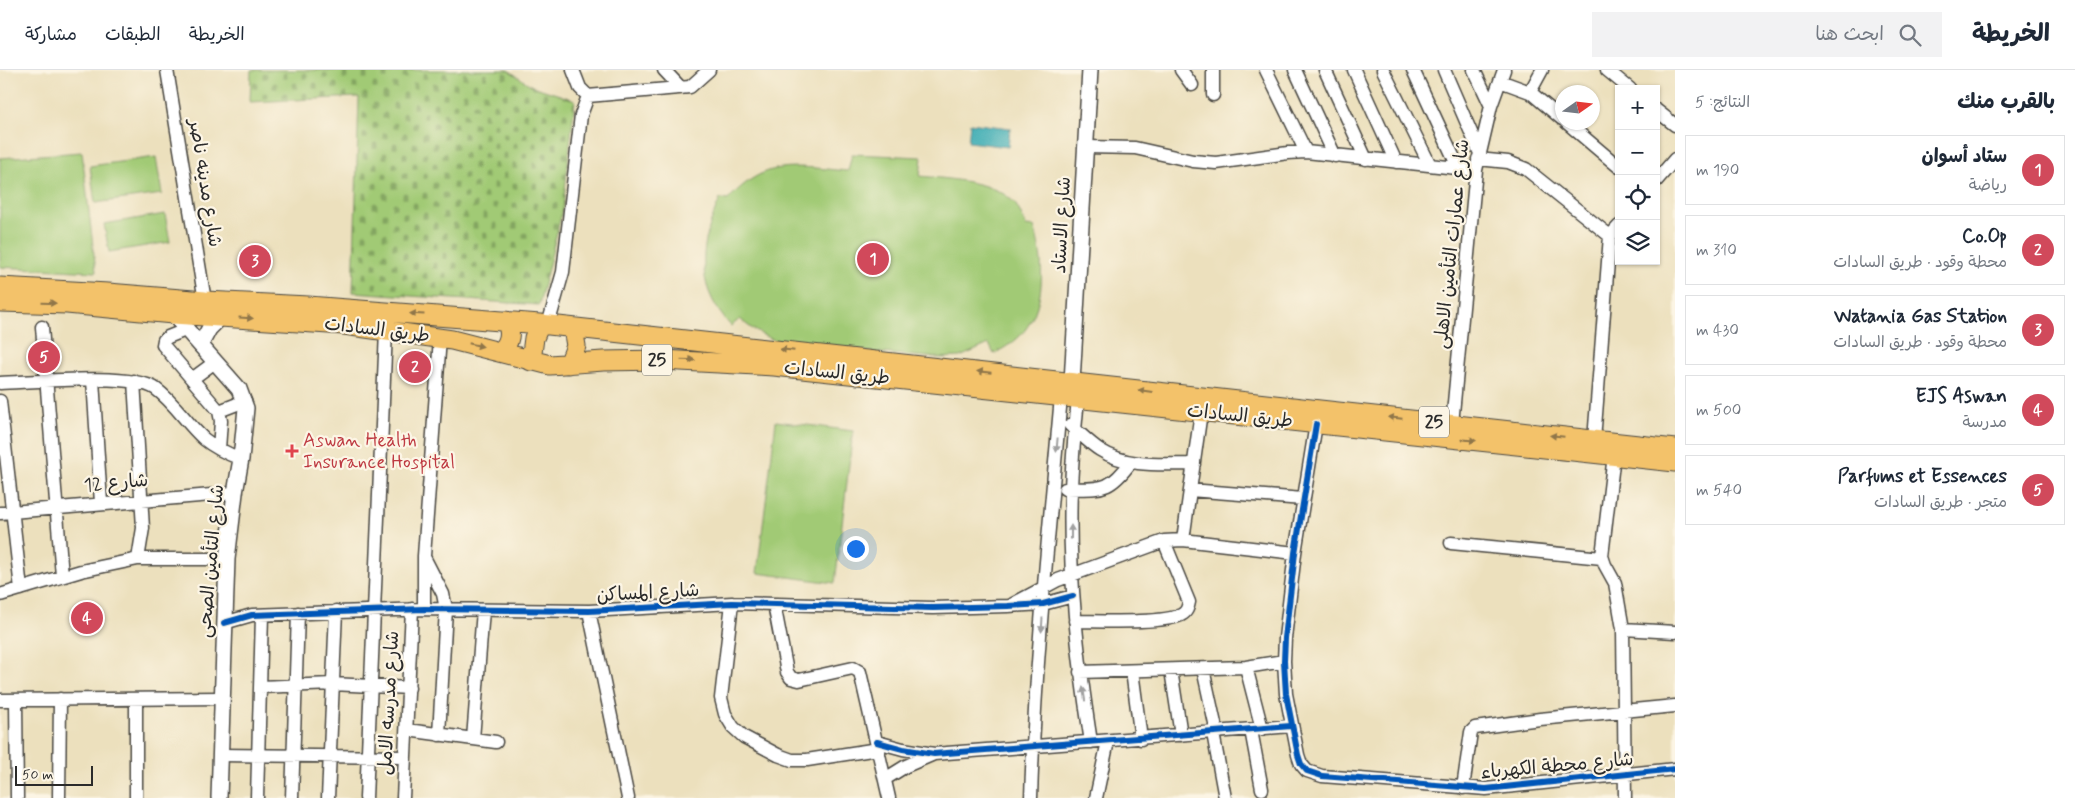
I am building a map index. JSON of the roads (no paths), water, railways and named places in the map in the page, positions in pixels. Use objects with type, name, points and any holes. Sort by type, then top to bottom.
[{"type":"main road","name":"طريق السادات","points":[[0,287],[308,306],[544,324],[1201,412],[1675,462]]},
{"type":"main road","name":"طريق السادات","points":[[0,302],[67,304],[173,314],[344,326],[440,338],[550,364],[685,360],[745,363],[1070,393],[1452,424],[1675,449]]},
{"type":"main road","points":[[501,352],[507,344],[510,335],[506,321]]},
{"type":"main road","points":[[531,361],[534,338],[544,324]]},
{"type":"main road","points":[[569,364],[576,346],[573,328]]},
{"type":"main road","points":[[603,361],[597,352],[597,343],[607,332]]},
{"type":"street","name":"شارع مدينه ناصر","points":[[167,70],[205,301]]},
{"type":"street","points":[[573,70],[580,88],[588,96],[690,87],[709,70]]},
{"type":"street","points":[[664,70],[681,88]]},
{"type":"street","name":"شارع الاستاد","points":[[1070,393],[1090,70]]},
{"type":"street","points":[[1181,70],[1192,85]]},
{"type":"street","points":[[1213,70],[1213,95]]},
{"type":"street","points":[[1266,70],[1306,152]]},
{"type":"street","points":[[1295,70],[1335,156]]},
{"type":"street","points":[[1325,70],[1366,159]]},
{"type":"street","points":[[1354,70],[1396,162]]},
{"type":"street","points":[[1383,70],[1430,166]]},
{"type":"street","points":[[1413,70],[1459,169]]},
{"type":"street","points":[[1444,70],[1478,160]]},
{"type":"street","points":[[1474,70],[1491,106]]},
{"type":"street","points":[[1530,92],[1542,70]]},
{"type":"street","points":[[1607,70],[1625,85]]},
{"type":"street","points":[[1502,76],[1530,92],[1555,113]]},
{"type":"street","name":"شارع عمارات التأمين الاهلى","points":[[1452,424],[1478,160],[1491,106],[1502,76]]},
{"type":"street","points":[[544,324],[563,272],[581,115],[588,96]]},
{"type":"street","points":[[1660,113],[1675,125]]},
{"type":"street","points":[[1575,130],[1615,164]]},
{"type":"street","points":[[1086,147],[1135,148],[1193,161],[1211,162],[1228,162],[1281,153],[1306,152],[1459,169],[1478,160],[1508,162],[1526,169],[1614,231],[1594,440]]},
{"type":"street","points":[[1660,176],[1675,159]]},
{"type":"street","points":[[173,314],[201,344],[239,390],[245,401],[219,411]]},
{"type":"street","points":[[201,344],[209,329],[221,317]]},
{"type":"street","points":[[42,328],[62,576]]},
{"type":"street","points":[[188,329],[168,337],[164,340],[164,346],[219,411],[221,421],[219,449]]},
{"type":"street","points":[[366,798],[386,331]]},
{"type":"street","name":"شارع مدرسه الامل","points":[[403,798],[409,688],[424,556],[440,338]]},
{"type":"street","points":[[192,379],[215,362]]},
{"type":"street","points":[[93,380],[102,503]]},
{"type":"street","points":[[0,383],[93,380],[134,381],[154,388],[169,400],[204,438],[219,449],[242,459]]},
{"type":"street","points":[[134,381],[143,528],[138,559]]},
{"type":"street","points":[[1031,798],[1043,588],[1059,416],[1070,393]]},
{"type":"street","points":[[1070,393],[1075,429],[1071,489],[1073,596],[1080,672],[1092,742]]},
{"type":"street","points":[[0,401],[6,512],[21,589]]},
{"type":"street","name":"شارع التأمين الصحى","points":[[219,798],[227,559],[235,493],[242,459],[246,415],[245,401]]},
{"type":"street","points":[[1183,540],[1201,412]]},
{"type":"street","points":[[1059,416],[1100,450],[1116,458],[1142,465],[1194,464]]},
{"type":"street","points":[[732,604],[721,698],[725,714],[733,727],[744,736],[778,755],[792,760],[807,760],[878,745],[934,754],[1291,726],[1284,662],[1284,638],[1303,499],[1316,424]]},
{"type":"street","points":[[1614,455],[1602,558],[1615,583],[1622,629],[1625,798]]},
{"type":"street","points":[[1053,489],[1104,487],[1118,480],[1131,462]]},
{"type":"street","points":[[1190,490],[1303,499]]},
{"type":"street","name":"شارع 12","points":[[6,512],[235,493]]},
{"type":"street","name":"شارع المساكن","points":[[1008,606],[1043,588],[1164,541],[1183,540],[1295,553]]},
{"type":"street","points":[[1075,621],[1165,619],[1183,614],[1188,608],[1189,602],[1164,541]]},
{"type":"street","points":[[1451,543],[1602,558]]},
{"type":"street","points":[[424,556],[444,594],[446,609],[440,735]]},
{"type":"street","points":[[0,595],[81,571],[138,559],[227,559]]},
{"type":"street","name":"شارع المساكن","points":[[224,623],[243,617],[336,611],[418,609],[589,611],[732,604],[933,608],[1043,604],[1059,602],[1073,596]]},
{"type":"street","points":[[774,604],[788,675],[795,680],[799,680],[848,669],[857,669],[862,676],[889,798]]},
{"type":"street","points":[[473,739],[483,610]]},
{"type":"street","points":[[328,798],[336,611]]},
{"type":"street","points":[[589,611],[628,798]]},
{"type":"street","points":[[292,798],[298,613]]},
{"type":"street","points":[[257,798],[262,615]]},
{"type":"street","points":[[1622,629],[1675,632]]},
{"type":"street","points":[[1080,672],[1246,667],[1284,662]]},
{"type":"street","points":[[1246,667],[1256,730],[1262,789]]},
{"type":"street","points":[[1203,669],[1225,798]]},
{"type":"street","points":[[1171,670],[1181,735]]},
{"type":"street","points":[[1132,671],[1141,739]]},
{"type":"street","points":[[260,687],[333,684],[409,688]]},
{"type":"street","points":[[136,698],[136,798]]},
{"type":"street","points":[[0,700],[222,698]]},
{"type":"street","points":[[59,798],[60,699]]},
{"type":"street","points":[[16,700],[17,798]]},
{"type":"street","points":[[1463,788],[1470,732],[1474,728],[1540,719],[1675,706]]},
{"type":"street","name":"شارع محطة الكهرباء","points":[[1291,726],[1301,764],[1307,771],[1322,776],[1510,793],[1625,775],[1675,770]]},
{"type":"street","points":[[407,730],[496,742]]},
{"type":"street","points":[[1096,798],[1108,741]]},
{"type":"street","points":[[885,779],[898,769],[934,754]]},
{"type":"street","points":[[220,755],[406,757]]},
{"type":"water","points":[[970,123],[1010,128],[1008,147],[968,142]]},
{"type":"place","name":"ستاد أسوان","points":[[873,259]]},
{"type":"place","name":"Watania Gas Station","points":[[255,261]]},
{"type":"place","name":"Parfums et Essences","points":[[44,357]]},
{"type":"place","name":"Co.Op","points":[[415,367]]},
{"type":"place","name":"Aswan Health Insurance Hospital","points":[[292,451]]},
{"type":"place","name":"EJS Aswan","points":[[87,618]]}]
